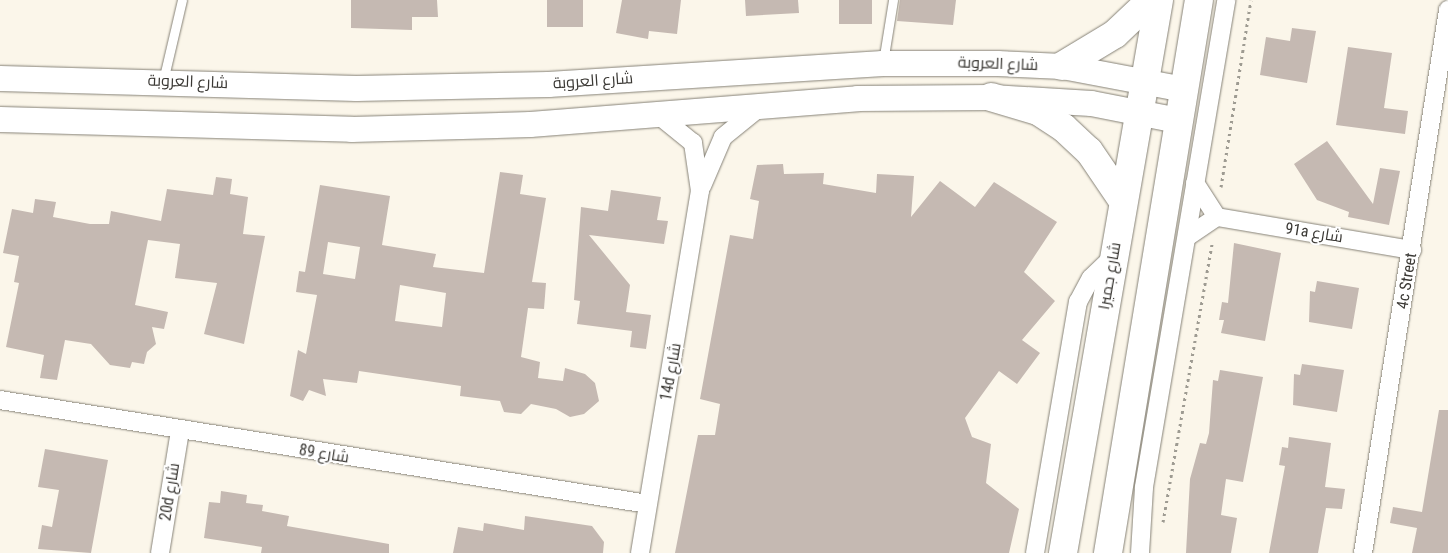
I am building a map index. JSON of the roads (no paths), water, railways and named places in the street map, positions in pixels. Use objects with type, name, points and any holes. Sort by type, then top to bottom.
[{"type":"main road","points":[[1062,66],[1115,34],[1151,0]]},
{"type":"main road","name":"شارع جميرا","points":[[1063,553],[1138,112],[1159,0]]},
{"type":"main road","points":[[1108,553],[1199,0]]},
{"type":"main road","name":"شارع العروبة","points":[[0,78],[163,81],[356,88],[539,84],[882,63],[1062,66],[1184,89]]},
{"type":"main road","name":"شارع العروبة","points":[[0,119],[351,129],[530,124],[857,98],[991,97],[1041,98],[1138,112],[1178,120]]},
{"type":"main road","points":[[991,97],[1038,111],[1064,128],[1089,151],[1123,201]]},
{"type":"street","points":[[1140,553],[1144,487],[1226,0]]},
{"type":"street","name":"4c Street","points":[[1363,553],[1412,250],[1448,10]]},
{"type":"street","name":"14d شارع","points":[[640,553],[700,191],[723,137],[763,105]]},
{"type":"street","name":"14d شارع","points":[[656,113],[693,143],[700,191]]},
{"type":"street","points":[[1186,236],[1217,217],[1196,183]]},
{"type":"street","name":"91a شارع","points":[[1217,217],[1412,250]]},
{"type":"street","points":[[1035,553],[1078,302],[1091,278],[1113,257]]},
{"type":"street","name":"شارع 89","points":[[0,400],[180,431],[648,504]]},
{"type":"street","name":"20d شارع","points":[[160,553],[180,431]]},
{"type":"lane","points":[[163,81],[182,0]]},
{"type":"lane","points":[[882,63],[893,0]]}]
